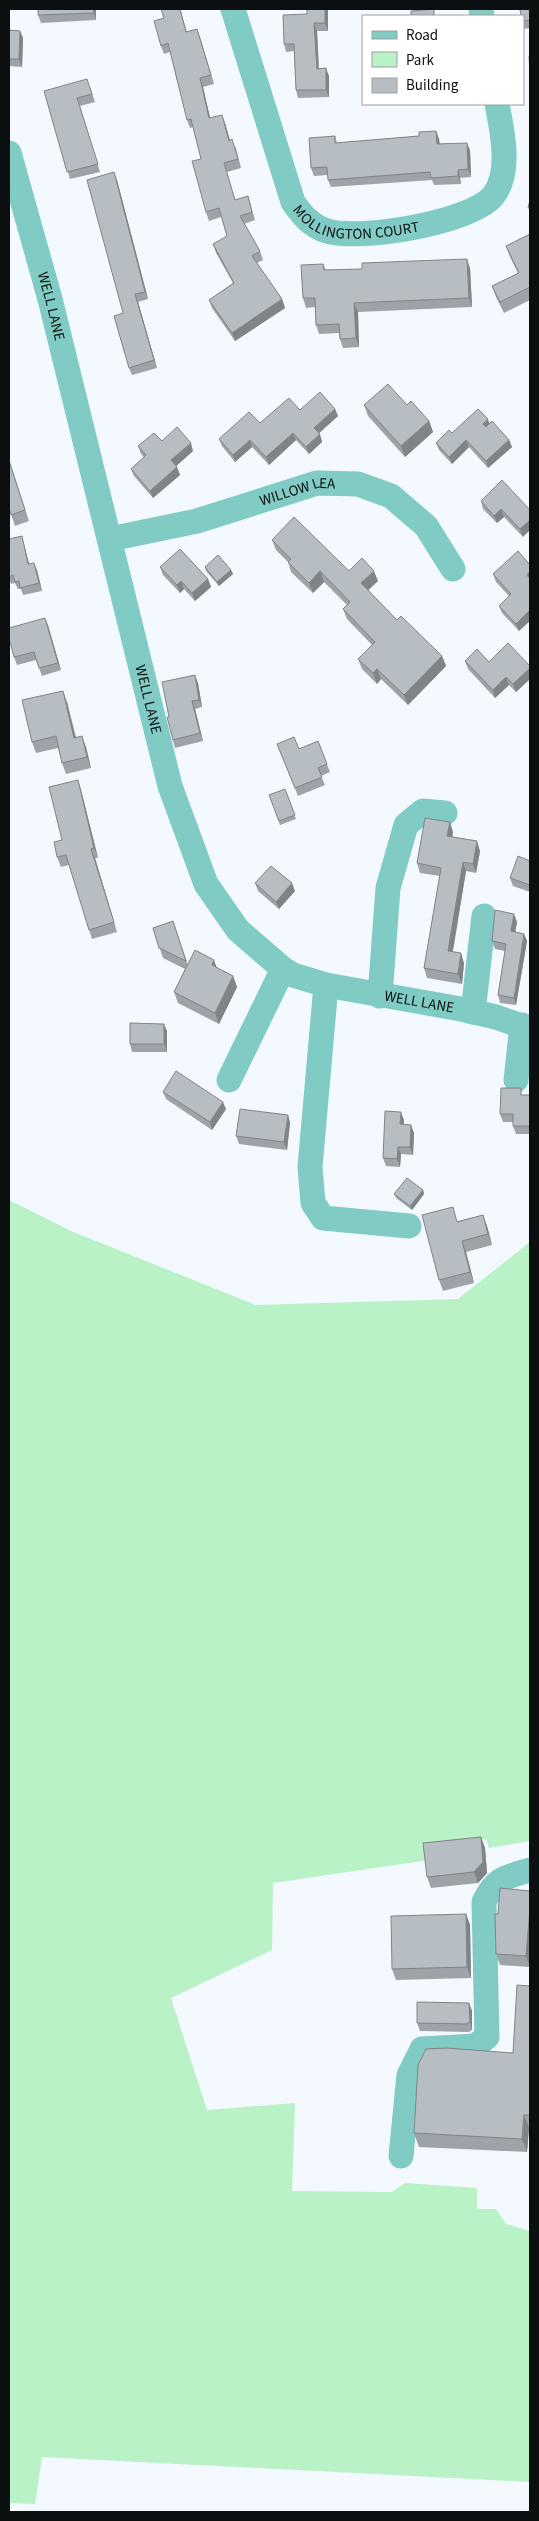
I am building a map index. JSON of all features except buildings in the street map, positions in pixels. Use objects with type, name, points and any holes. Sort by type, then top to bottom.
[{"type":"street","name":"MOLLINGTON COURT","points":[[233,9],[293,202],[302,215],[314,226],[328,232],[356,233],[427,226],[474,211],[494,195],[502,175],[505,152],[498,105]]},
{"type":"street","name":"WELL LANE","points":[[9,153],[50,300],[170,786],[206,884],[238,930],[283,969],[293,975],[326,986],[473,1012],[526,1027]]},
{"type":"street","name":"WILLOW LEA","points":[[110,539],[197,521],[317,483],[358,484],[391,496],[426,526],[453,569]]},
{"type":"street","points":[[380,996],[388,888],[406,825],[423,811],[445,813]]},
{"type":"street","points":[[473,1012],[484,916]]},
{"type":"street","points":[[229,1080],[283,969]]},
{"type":"street","points":[[326,986],[310,1167],[313,1203],[323,1218],[409,1226]]},
{"type":"street","points":[[516,1080],[526,1027]]},
{"type":"street","points":[[401,2156],[409,2075],[422,2049],[475,2046],[487,2037],[484,1902],[490,1888],[500,1879],[530,1870]]},
{"type":"green space","points":[[9,1200],[71,1231],[256,1305],[458,1299],[530,1242],[530,1841],[489,1848],[486,1839],[429,1844],[429,1860],[273,1883],[272,1950],[171,1998],[207,2110],[295,2103],[292,2191],[392,2192],[405,2183],[477,2188],[477,2209],[496,2209],[506,2224],[530,2231],[530,2482],[42,2457],[35,2504],[9,2503]]}]
